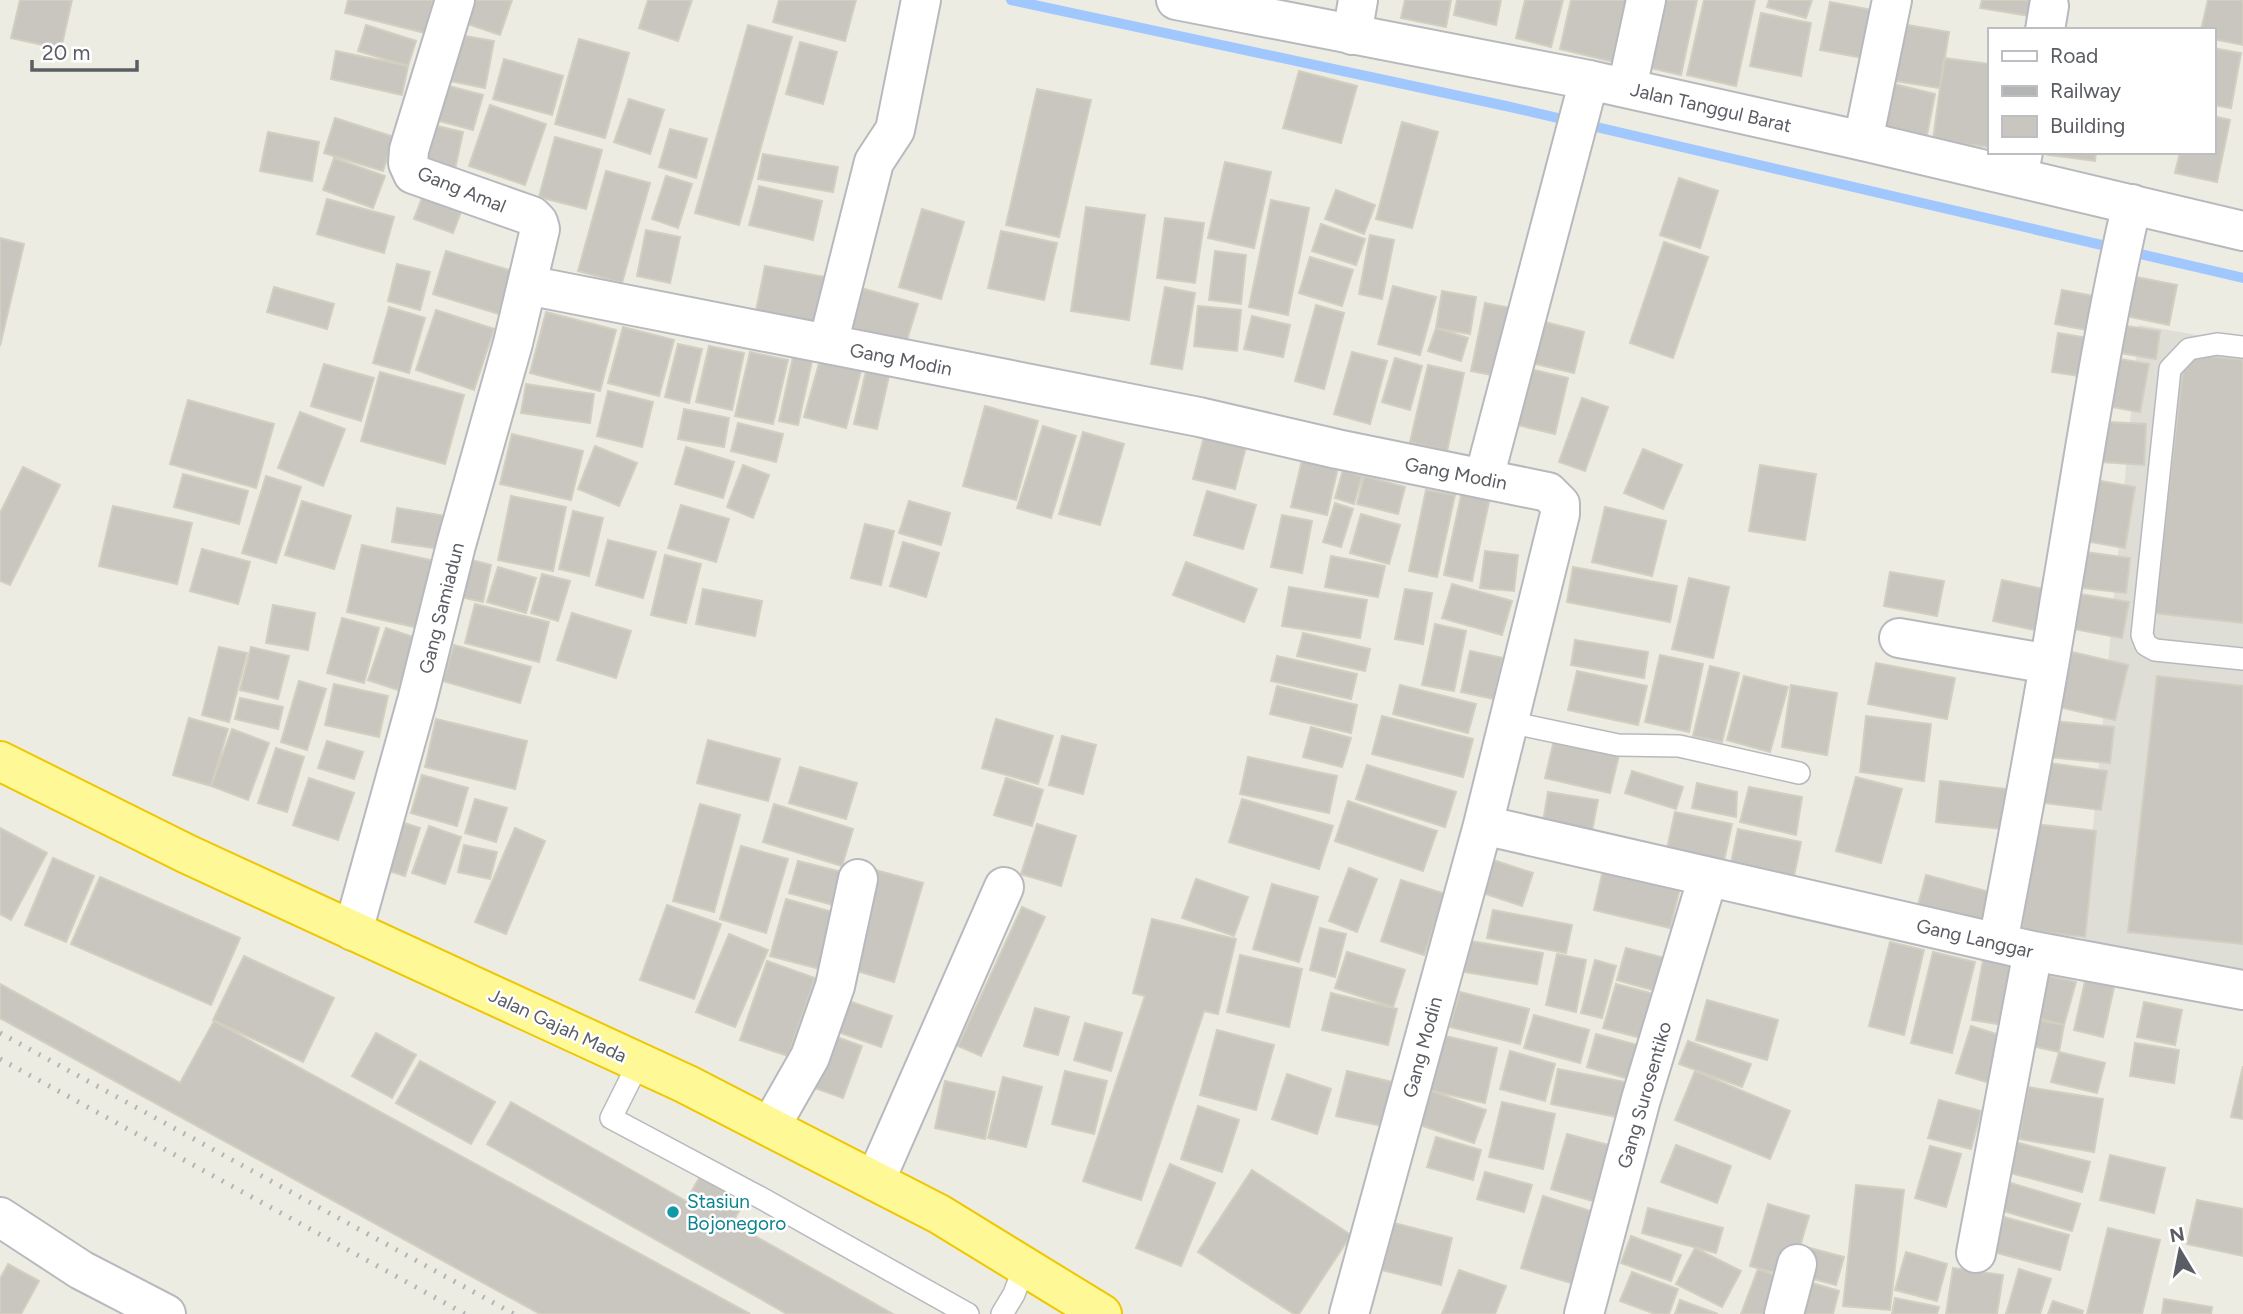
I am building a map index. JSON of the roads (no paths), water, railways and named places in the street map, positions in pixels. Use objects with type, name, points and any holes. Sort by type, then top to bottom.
[{"type":"highway","name":"Jalan Gajah Mada","points":[[0,761],[187,854],[639,1062],[770,1127],[939,1214],[1101,1314]]},
{"type":"street","name":"Gang Amal","points":[[455,0],[409,150],[408,163],[413,174],[532,216],[538,222],[540,229],[527,285]]},
{"type":"street","points":[[828,344],[874,162],[895,130],[921,0]]},
{"type":"street","name":"Jalan Tanggul Barat","points":[[1175,0],[1355,18],[1585,91],[1627,88],[1863,141],[2021,165],[2132,204],[2243,231]]},
{"type":"street","points":[[1627,88],[1646,0]]},
{"type":"street","points":[[1863,141],[1892,0]]},
{"type":"street","points":[[1484,478],[1585,91]]},
{"type":"street","points":[[1976,1253],[2049,664],[2089,424],[2132,204]]},
{"type":"street","name":"Gang Modin","points":[[527,285],[1199,416],[1337,449],[1548,492],[1560,504],[1560,514],[1483,825],[1349,1314]]},
{"type":"street","name":"Gang Samiadun","points":[[353,931],[527,285]]},
{"type":"street","points":[[1899,638],[2049,664]]},
{"type":"street","name":"Gang Langgar","points":[[1483,825],[2015,947],[2243,990]]},
{"type":"street","name":"Gang Surosentiko","points":[[1584,1314],[1641,1099],[1708,877]]},
{"type":"street","points":[[770,1127],[810,1057],[835,986],[858,879]]},
{"type":"street","points":[[875,1181],[1004,887]]},
{"type":"street","points":[[0,1217],[81,1270],[166,1314]]},
{"type":"street","points":[[1784,1314],[1797,1264]]},
{"type":"lane","points":[[2243,347],[2217,344],[2189,349],[2170,369],[2142,635],[2146,645],[2155,650],[2243,659]]},
{"type":"lane","points":[[1508,722],[1618,745],[1679,746],[1799,772]]},
{"type":"lane","points":[[639,1062],[611,1118],[763,1199],[968,1314]]},
{"type":"lane","points":[[1002,1314],[1014,1294],[1024,1267]]},
{"type":"waterway","points":[[1011,0],[1506,106],[2243,278]]},
{"type":"railway","points":[[0,1033],[514,1314]]},
{"type":"railway","points":[[0,1059],[465,1314]]},
{"type":"place","name":"Stasiun Bojonegoro","points":[[673,1212]]}]
